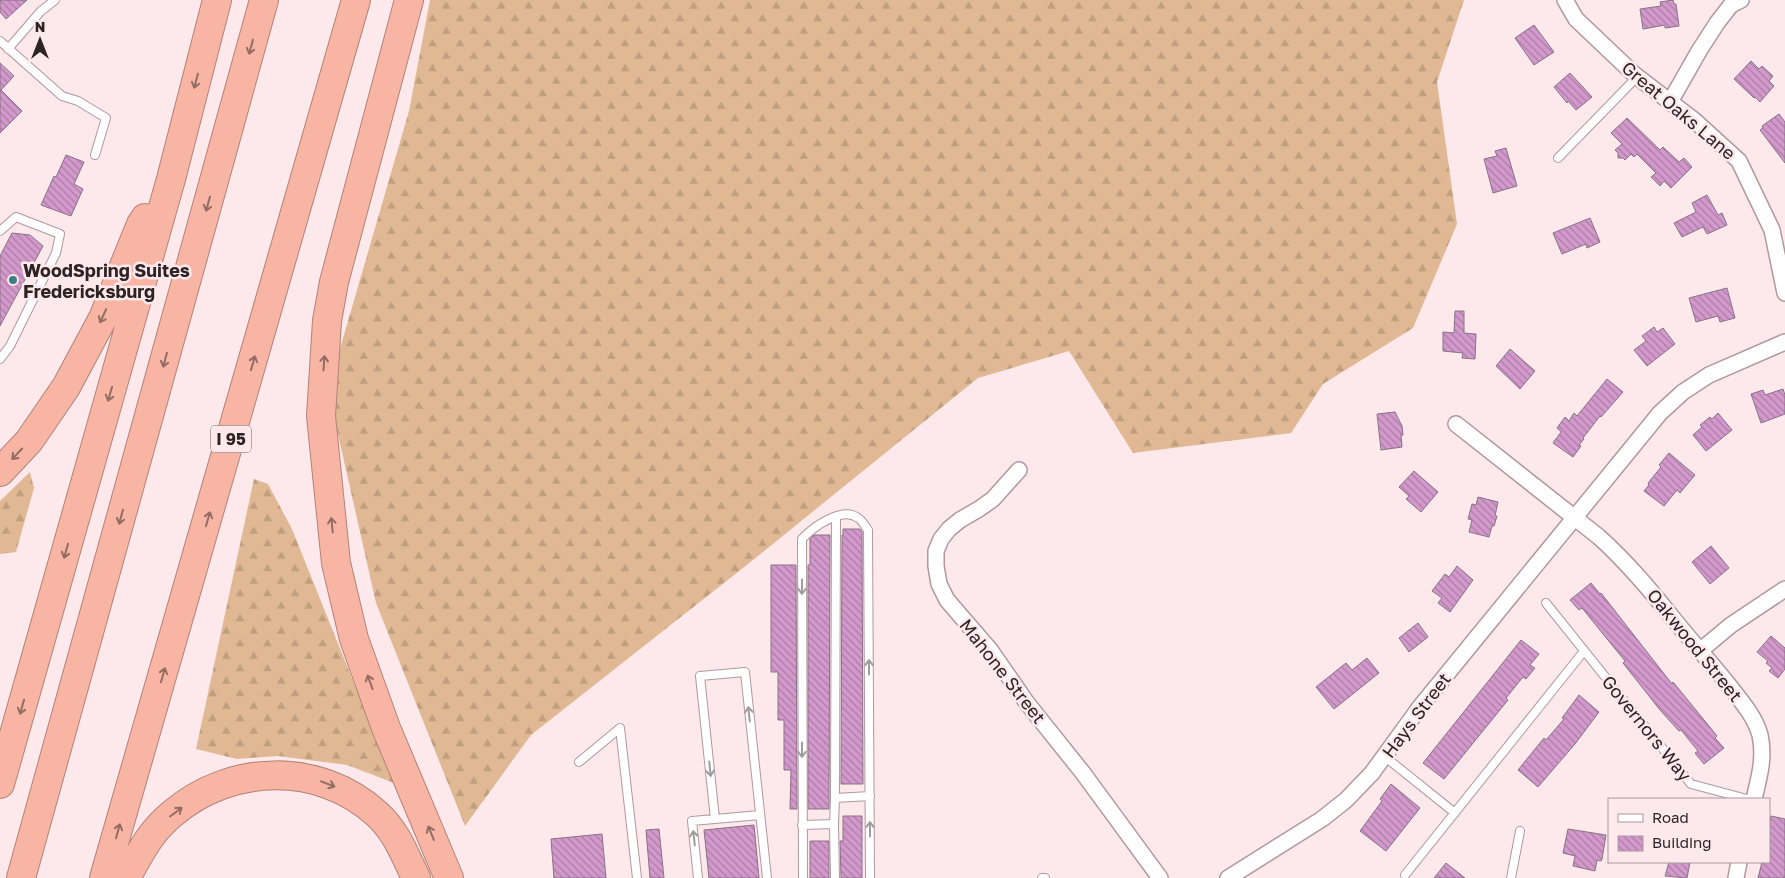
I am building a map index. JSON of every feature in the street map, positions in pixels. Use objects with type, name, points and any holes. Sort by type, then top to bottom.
[{"type":"highway","points":[[0,784],[171,179],[217,0]]},
{"type":"highway","points":[[20,878],[264,0]]},
{"type":"highway","name":"I 95","points":[[104,878],[356,0]]},
{"type":"highway","points":[[409,0],[334,282],[327,320],[321,416],[336,564],[354,639],[386,728],[449,878]]},
{"type":"highway","points":[[0,472],[29,441],[66,386],[103,318],[141,224],[171,179]]},
{"type":"highway","points":[[126,878],[146,841],[172,814],[207,790],[249,777],[277,775],[299,776],[317,780],[339,788],[359,800],[377,814],[396,837],[416,878]]},
{"type":"street","name":"Great Oaks Lane","points":[[1565,0],[1576,18],[1637,76],[1696,121],[1739,161],[1772,230],[1785,293]]},
{"type":"street","points":[[1670,102],[1717,23],[1731,5],[1741,0]]},
{"type":"street","name":"Hays Street","points":[[1228,878],[1328,814],[1346,800],[1366,780],[1420,707],[1660,413],[1683,392],[1709,375],[1785,342]]},
{"type":"street","name":"Oakwood Street","points":[[1456,424],[1616,552],[1644,582],[1700,650],[1754,718],[1760,734],[1763,750],[1762,766],[1754,798]]},
{"type":"street","name":"Mahone Street","points":[[1019,470],[993,499],[949,528],[941,539],[936,551],[939,584],[947,600],[991,651],[1027,703],[1083,773],[1160,878]]},
{"type":"street","points":[[1700,650],[1731,625],[1785,589]]},
{"type":"street","points":[[1736,878],[1739,863]]},
{"type":"lane","points":[[8,49],[41,11],[55,0]]},
{"type":"lane","points":[[0,41],[62,96],[78,101],[106,118],[95,155]]},
{"type":"lane","points":[[1558,158],[1637,76]]},
{"type":"lane","points":[[0,231],[16,217],[60,234],[56,253],[10,346],[0,359]]},
{"type":"lane","points":[[802,878],[802,539],[813,527],[843,514],[857,517],[868,530],[870,878]]},
{"type":"lane","points":[[835,878],[836,517]]},
{"type":"lane","name":"Governors Way","points":[[1546,603],[1691,784],[1743,798]]},
{"type":"lane","points":[[1405,875],[1584,651]]},
{"type":"lane","points":[[715,819],[700,676],[744,672],[767,878]]},
{"type":"lane","points":[[579,762],[620,728],[637,878]]},
{"type":"lane","points":[[1384,756],[1455,813]]},
{"type":"lane","points":[[835,798],[870,796]]},
{"type":"lane","points":[[698,878],[692,820],[760,815]]},
{"type":"lane","points":[[802,825],[834,824]]},
{"type":"lane","points":[[1511,878],[1520,831]]},
{"type":"green space","points":[[430,0],[1464,0],[1437,82],[1457,224],[1413,328],[1323,384],[1291,433],[1133,453],[1069,351],[978,378],[748,564],[531,735],[465,826],[376,603],[328,390],[409,111]]},
{"type":"green space","points":[[30,472],[34,488],[16,552],[0,554],[0,501]]},
{"type":"green space","points":[[254,479],[268,484],[292,529],[394,783],[347,765],[278,756],[237,759],[196,749]]},
{"type":"building","points":[[0,0],[27,0],[6,19],[0,12]]},
{"type":"building","points":[[1673,0],[1674,4],[1676,4],[1679,26],[1665,28],[1665,25],[1643,29],[1640,9],[1661,6],[1660,2]]},
{"type":"building","points":[[1534,25],[1554,52],[1534,65],[1515,38]]},
{"type":"building","points":[[1751,61],[1759,69],[1762,66],[1773,76],[1769,81],[1774,86],[1760,102],[1734,79]]},
{"type":"building","points":[[0,63],[14,76],[1,90],[22,111],[0,133]]},
{"type":"building","points":[[1570,73],[1592,97],[1576,110],[1568,101],[1567,103],[1554,87]]},
{"type":"building","points":[[1779,114],[1785,122],[1785,163],[1760,130],[1763,128],[1762,126]]},
{"type":"building","points":[[1627,118],[1660,150],[1663,147],[1679,162],[1684,158],[1692,167],[1671,188],[1664,181],[1660,186],[1651,177],[1656,173],[1637,154],[1634,157],[1631,154],[1625,160],[1618,158],[1618,153],[1615,150],[1622,144],[1611,133]]},
{"type":"building","points":[[1506,148],[1517,186],[1493,193],[1484,159],[1497,156],[1495,151]]},
{"type":"building","points":[[66,155],[84,162],[74,184],[83,189],[71,216],[41,205]]},
{"type":"building","points":[[1707,195],[1718,215],[1722,213],[1727,225],[1707,234],[1703,227],[1682,237],[1674,223],[1696,212],[1692,203]]},
{"type":"building","points":[[1590,218],[1600,242],[1587,248],[1586,244],[1562,254],[1553,233]]},
{"type":"building","name":"WoodSpring Suites Fredericksburg","points":[[12,233],[30,235],[43,246],[0,326],[0,256]]},
{"type":"building","points":[[1727,288],[1735,318],[1720,322],[1718,316],[1696,322],[1689,298]]},
{"type":"building","points":[[1455,311],[1464,311],[1464,333],[1476,334],[1475,359],[1462,358],[1463,353],[1443,351],[1443,332],[1454,333]]},
{"type":"building","points":[[1654,327],[1657,332],[1663,328],[1675,344],[1647,366],[1634,350],[1646,341],[1642,336]]},
{"type":"building","points":[[1510,349],[1535,371],[1520,389],[1496,366]]},
{"type":"building","points":[[1607,379],[1623,392],[1600,416],[1583,438],[1579,445],[1581,446],[1573,457],[1553,443],[1561,432],[1557,428],[1565,417],[1569,421],[1574,413],[1577,416]]},
{"type":"building","points":[[1783,389],[1785,395],[1785,414],[1761,423],[1751,394],[1763,390],[1765,395]]},
{"type":"building","points":[[1395,412],[1402,426],[1402,447],[1381,450],[1377,414]]},
{"type":"building","points":[[1718,413],[1732,430],[1706,451],[1693,435],[1702,427],[1700,425],[1710,417],[1712,419]]},
{"type":"building","points":[[1669,453],[1695,475],[1680,493],[1677,490],[1664,506],[1644,491],[1661,467],[1659,465]]},
{"type":"building","points":[[1414,471],[1438,492],[1421,512],[1406,499],[1409,496],[1399,487]]},
{"type":"building","points":[[1478,497],[1498,502],[1495,516],[1497,516],[1489,537],[1469,532],[1472,520],[1468,519],[1472,504],[1476,505]]},
{"type":"building","points":[[843,529],[860,529],[862,532],[863,784],[841,784]]},
{"type":"building","points":[[814,535],[830,535],[829,809],[808,809],[808,565],[810,565],[810,539]]},
{"type":"building","points":[[1711,546],[1729,568],[1710,584],[1692,562]]},
{"type":"building","points":[[771,565],[796,565],[797,809],[790,809],[791,770],[784,770],[784,720],[778,720],[778,672],[771,672]]},
{"type":"building","points":[[1457,566],[1473,580],[1450,612],[1438,603],[1442,598],[1432,591],[1445,574],[1449,577]]},
{"type":"building","points":[[1591,583],[1601,593],[1672,684],[1673,682],[1717,736],[1715,738],[1724,748],[1704,764],[1695,753],[1698,751],[1681,730],[1679,731],[1660,710],[1623,663],[1625,661],[1582,608],[1579,610],[1570,600]]},
{"type":"building","points":[[1418,623],[1428,637],[1409,652],[1399,638]]},
{"type":"building","points":[[1771,636],[1785,648],[1785,669],[1778,678],[1769,671],[1772,668],[1766,663],[1768,661],[1757,652]]},
{"type":"building","points":[[1521,640],[1539,654],[1530,665],[1535,668],[1526,679],[1523,677],[1506,698],[1508,700],[1444,779],[1423,763]]},
{"type":"building","points":[[1367,658],[1379,673],[1334,709],[1316,687],[1346,663],[1352,670]]},
{"type":"building","points":[[1579,695],[1599,712],[1575,744],[1538,787],[1518,770],[1544,738],[1546,740],[1564,719],[1562,718]]},
{"type":"building","points":[[1391,784],[1420,808],[1386,851],[1360,831],[1382,801],[1380,799]]},
{"type":"building","points":[[843,816],[862,816],[862,878],[841,878],[840,841],[843,841]]},
{"type":"building","points":[[1771,816],[1785,819],[1785,878],[1758,878],[1762,863],[1770,863]]},
{"type":"building","points":[[754,825],[759,878],[709,878],[704,830]]},
{"type":"building","points":[[659,829],[664,878],[650,878],[646,830]]},
{"type":"building","points":[[1568,829],[1606,835],[1602,859],[1601,861],[1597,860],[1595,871],[1573,866],[1575,856],[1563,853]]},
{"type":"building","points":[[602,834],[606,878],[554,878],[551,839]]},
{"type":"building","points":[[810,841],[829,841],[829,878],[810,878]]},
{"type":"building","points":[[1446,863],[1465,878],[1434,878]]},
{"type":"building","points":[[1669,863],[1690,863],[1687,878],[1665,876]]},
{"type":"place","name":"WoodSpring Suites Fredericksburg","points":[[13,280]]}]
